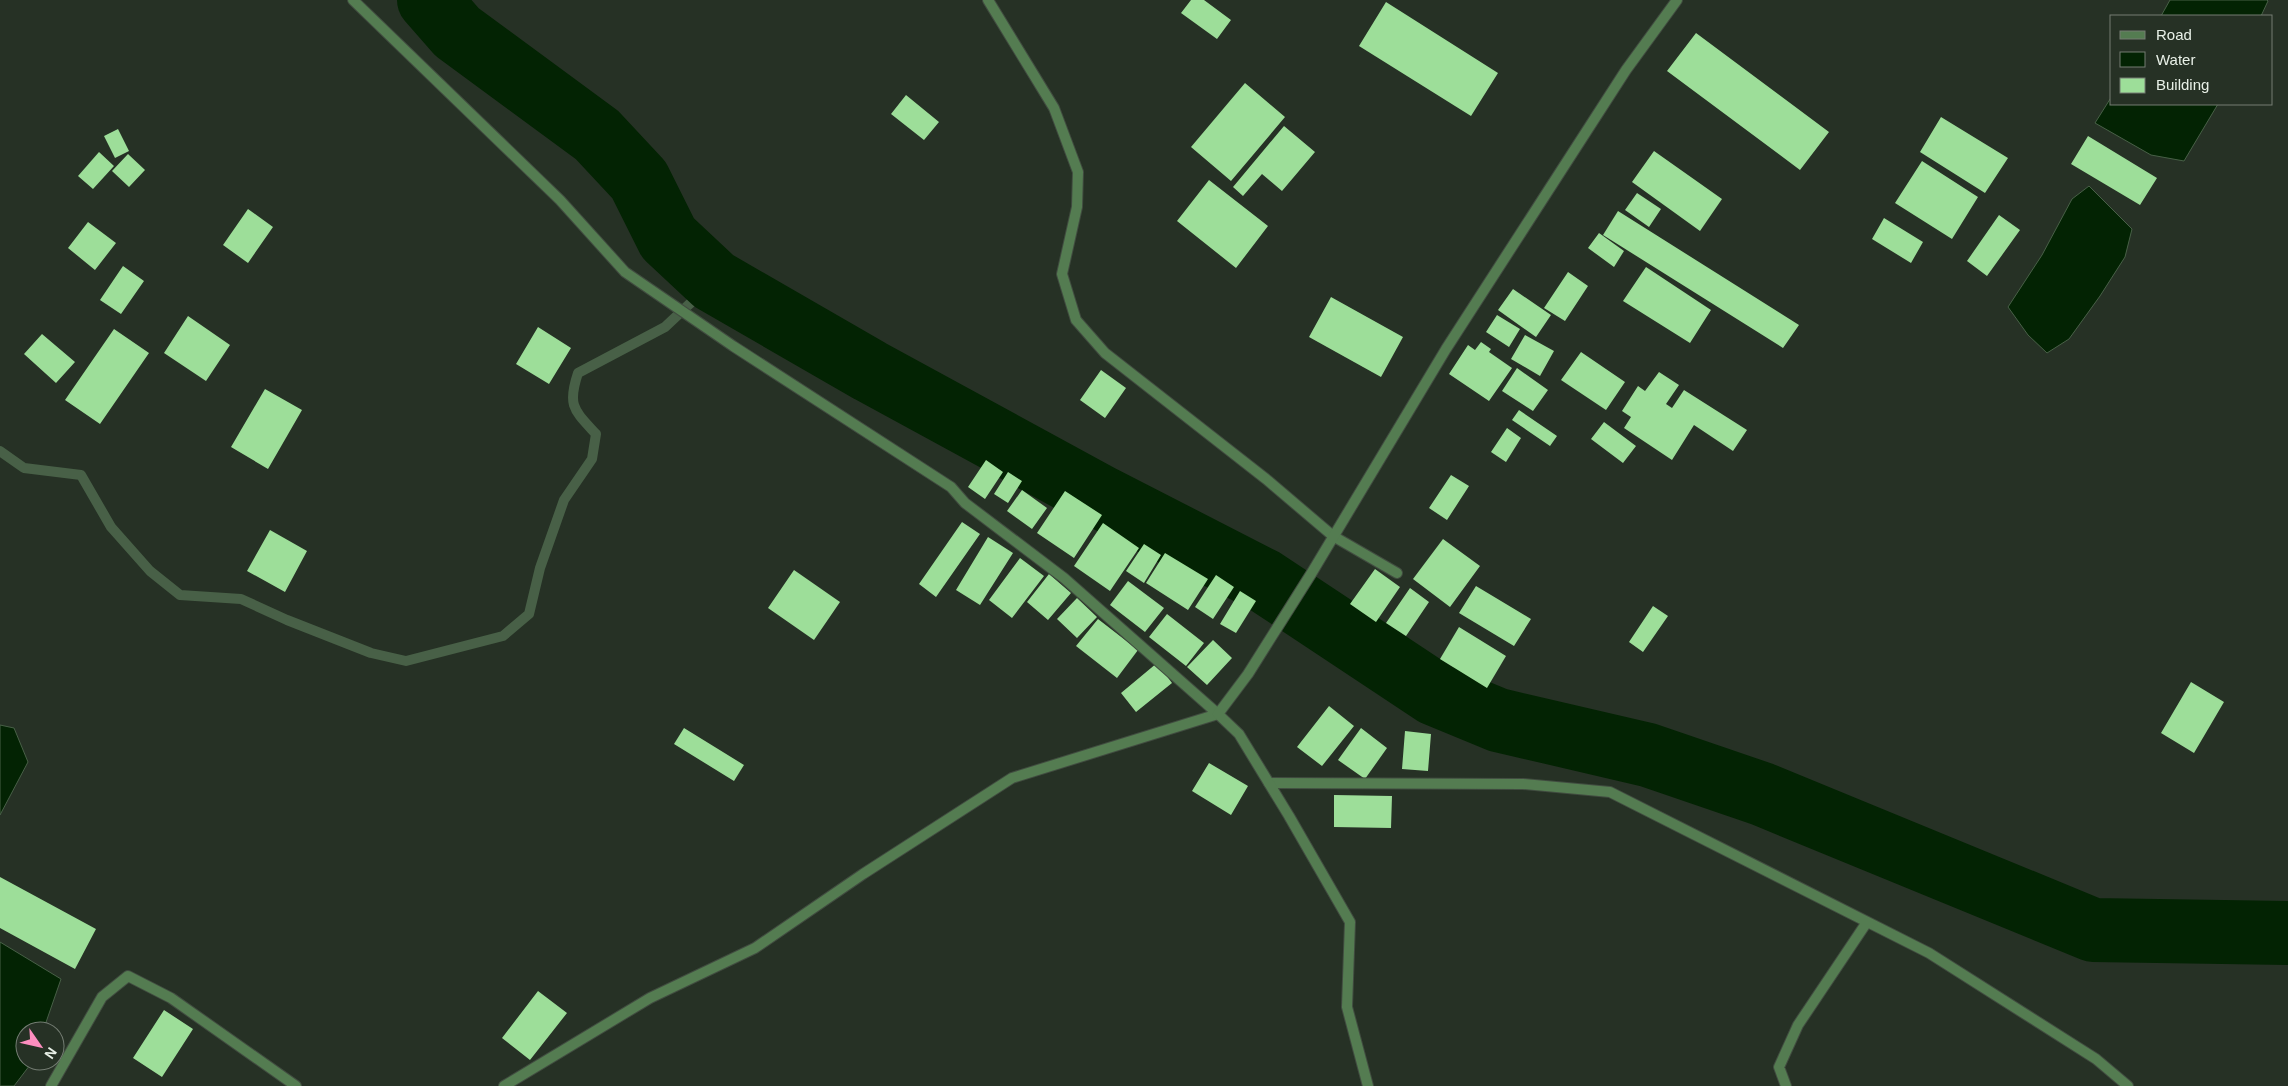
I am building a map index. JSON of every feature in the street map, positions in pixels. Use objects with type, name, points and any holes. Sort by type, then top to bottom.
[{"type":"street","points":[[353,0],[560,200],[625,272],[734,346],[951,487],[965,503],[1064,578],[1218,714],[1238,734],[1269,783],[1350,922],[1348,1007],[1368,1086]]},
{"type":"street","points":[[988,0],[1054,108],[1078,172],[1077,207],[1062,274],[1076,320],[1105,353],[1266,479],[1333,536],[1397,573]]},
{"type":"street","points":[[504,1086],[650,998],[755,948],[863,874],[1012,778],[1218,714],[1248,674],[1272,636],[1456,333],[1626,70],[1677,0]]},
{"type":"street","points":[[1269,783],[1523,784],[1610,792],[1929,953],[2096,1059],[2128,1086]]},
{"type":"street","points":[[1786,1086],[1779,1068],[1798,1025],[1867,922]]},
{"type":"street","points":[[51,1086],[102,997],[128,976],[171,998],[296,1086]]},
{"type":"water","points":[[2170,0],[2268,1],[2261,15],[2162,15]]},
{"type":"water","points":[[2110,99],[2110,105],[2217,105],[2184,161],[2151,155],[2095,123]]},
{"type":"water","points":[[2089,186],[2132,229],[2125,257],[2069,339],[2047,353],[2028,335],[2008,307],[2042,255],[2072,199]]},
{"type":"water","points":[[0,725],[14,728],[28,762],[0,815]]},
{"type":"water","points":[[0,942],[61,979],[46,1021],[15,1021],[15,1071],[25,1071],[14,1086],[0,1086]]},
{"type":"building","points":[[1191,0],[1204,0],[1231,20],[1217,39],[1181,13]]},
{"type":"building","points":[[1386,2],[1498,73],[1471,116],[1359,46]]},
{"type":"building","points":[[1696,33],[1829,132],[1800,170],[1667,71]]},
{"type":"building","points":[[1245,83],[1285,117],[1231,181],[1191,147]]},
{"type":"building","points":[[906,95],[939,122],[924,140],[891,114]]},
{"type":"building","points":[[1941,117],[2008,158],[1985,193],[1920,152]]},
{"type":"building","points":[[1284,126],[1315,152],[1282,191],[1262,174],[1243,196],[1233,187]]},
{"type":"building","points":[[118,129],[129,151],[115,158],[104,136]]},
{"type":"building","points":[[2088,136],[2157,178],[2140,205],[2071,164]]},
{"type":"building","points":[[1654,151],[1722,199],[1700,231],[1632,182]]},
{"type":"building","points":[[99,152],[114,166],[93,189],[78,176]]},
{"type":"building","points":[[128,154],[145,170],[129,187],[112,171]]},
{"type":"building","points":[[1922,161],[1978,197],[1952,239],[1895,203]]},
{"type":"building","points":[[1209,180],[1268,226],[1236,268],[1177,221]]},
{"type":"building","points":[[1637,193],[1661,209],[1649,227],[1625,210]]},
{"type":"building","points":[[248,209],[273,227],[248,263],[223,245]]},
{"type":"building","points":[[1618,211],[1799,325],[1783,348],[1603,235]]},
{"type":"building","points":[[1999,215],[2020,230],[1987,276],[1967,261]]},
{"type":"building","points":[[1884,218],[1923,242],[1911,263],[1872,239]]},
{"type":"building","points":[[88,222],[116,243],[95,270],[68,248]]},
{"type":"building","points":[[1599,233],[1624,251],[1614,267],[1588,248]]},
{"type":"building","points":[[123,266],[144,281],[121,314],[100,300]]},
{"type":"building","points":[[1646,267],[1711,310],[1690,343],[1623,301]]},
{"type":"building","points":[[1568,272],[1588,286],[1565,321],[1544,308]]},
{"type":"building","points":[[1513,289],[1551,315],[1536,337],[1498,310]]},
{"type":"building","points":[[1331,297],[1403,337],[1381,377],[1309,337]]},
{"type":"building","points":[[1497,315],[1520,329],[1509,347],[1486,332]]},
{"type":"building","points":[[188,316],[230,345],[206,381],[164,353]]},
{"type":"building","points":[[538,327],[571,348],[549,384],[516,364]]},
{"type":"building","points":[[114,329],[149,353],[100,424],[65,400]]},
{"type":"building","points":[[42,334],[75,362],[56,383],[24,354]]},
{"type":"building","points":[[1525,335],[1554,351],[1540,376],[1511,359]]},
{"type":"building","points":[[1481,342],[1491,349],[1489,352],[1512,368],[1489,401],[1449,374],[1468,345],[1475,350]]},
{"type":"building","points":[[1581,352],[1625,382],[1606,410],[1561,380]]},
{"type":"building","points":[[1517,368],[1548,390],[1533,411],[1502,391]]},
{"type":"building","points":[[1101,370],[1126,388],[1105,418],[1080,400]]},
{"type":"building","points":[[1659,372],[1679,385],[1666,404],[1672,408],[1684,390],[1747,430],[1733,451],[1694,425],[1672,460],[1624,428],[1631,417],[1622,411],[1638,386],[1645,391]]},
{"type":"building","points":[[265,389],[302,410],[268,469],[231,447]]},
{"type":"building","points":[[1519,410],[1557,436],[1550,446],[1512,420]]},
{"type":"building","points":[[1604,422],[1636,446],[1623,463],[1591,439]]},
{"type":"building","points":[[1507,428],[1521,438],[1506,462],[1491,452]]},
{"type":"building","points":[[986,460],[1003,472],[985,499],[968,487]]},
{"type":"building","points":[[1008,472],[1022,481],[1008,503],[994,494]]},
{"type":"building","points":[[1451,475],[1469,486],[1447,520],[1429,508]]},
{"type":"building","points":[[1022,490],[1047,508],[1032,529],[1007,511]]},
{"type":"building","points":[[1065,491],[1102,515],[1074,558],[1037,533]]},
{"type":"building","points":[[962,522],[980,534],[936,597],[919,584]]},
{"type":"building","points":[[1103,523],[1139,548],[1110,591],[1074,566]]},
{"type":"building","points":[[270,530],[307,551],[285,592],[247,571]]},
{"type":"building","points":[[988,537],[1013,553],[980,605],[956,590]]},
{"type":"building","points":[[1443,539],[1480,566],[1450,607],[1413,579]]},
{"type":"building","points":[[1144,544],[1161,555],[1144,583],[1126,571]]},
{"type":"building","points":[[1165,553],[1208,579],[1188,610],[1146,583]]},
{"type":"building","points":[[1020,558],[1044,576],[1012,618],[989,600]]},
{"type":"building","points":[[1375,569],[1400,587],[1376,622],[1350,604]]},
{"type":"building","points":[[794,570],[840,602],[814,640],[768,608]]},
{"type":"building","points":[[1049,574],[1071,593],[1048,620],[1027,602]]},
{"type":"building","points":[[1216,575],[1234,587],[1213,619],[1195,607]]},
{"type":"building","points":[[1128,581],[1164,608],[1145,632],[1110,605]]},
{"type":"building","points":[[1476,586],[1531,619],[1514,646],[1459,613]]},
{"type":"building","points":[[1410,588],[1429,602],[1406,636],[1386,623]]},
{"type":"building","points":[[1240,591],[1256,601],[1236,633],[1220,624]]},
{"type":"building","points":[[1077,598],[1097,617],[1077,638],[1057,619]]},
{"type":"building","points":[[1653,606],[1668,616],[1643,652],[1629,642]]},
{"type":"building","points":[[1167,614],[1204,643],[1186,666],[1149,637]]},
{"type":"building","points":[[1098,619],[1138,650],[1117,678],[1076,646]]},
{"type":"building","points":[[1459,627],[1506,656],[1487,688],[1440,659]]},
{"type":"building","points":[[1213,640],[1232,658],[1207,685],[1187,667]]},
{"type":"building","points":[[1157,663],[1172,683],[1136,712],[1121,693]]},
{"type":"building","points":[[2191,682],[2224,702],[2194,753],[2161,733]]},
{"type":"building","points":[[1329,706],[1354,726],[1322,766],[1297,747]]},
{"type":"building","points":[[684,728],[744,765],[734,781],[674,744]]},
{"type":"building","points":[[1361,728],[1387,748],[1365,779],[1338,760]]},
{"type":"building","points":[[1405,731],[1431,734],[1428,771],[1402,769]]},
{"type":"building","points":[[1209,763],[1248,786],[1231,815],[1192,791]]},
{"type":"building","points":[[1334,795],[1392,796],[1391,828],[1334,827]]},
{"type":"building","points":[[0,877],[96,929],[75,969],[0,928]]},
{"type":"building","points":[[538,991],[567,1013],[530,1060],[502,1038]]},
{"type":"building","points":[[164,1010],[193,1029],[162,1077],[133,1058]]},
{"type":"waterway","points":[[429,0],[457,32],[597,135],[639,180],[668,238],[714,281],[870,371],[1103,498],[1263,580],[1435,694],[1498,720],[1648,755],[1762,794],[2093,930],[2288,933]]},
{"type":"waterway","points":[[0,451],[24,468],[81,475],[111,527],[150,571],[180,595],[241,599],[287,620],[371,653],[406,661],[503,636],[529,614],[540,568],[564,500],[592,459],[596,434],[582,419],[573,400],[578,373],[665,327],[714,281]]}]
